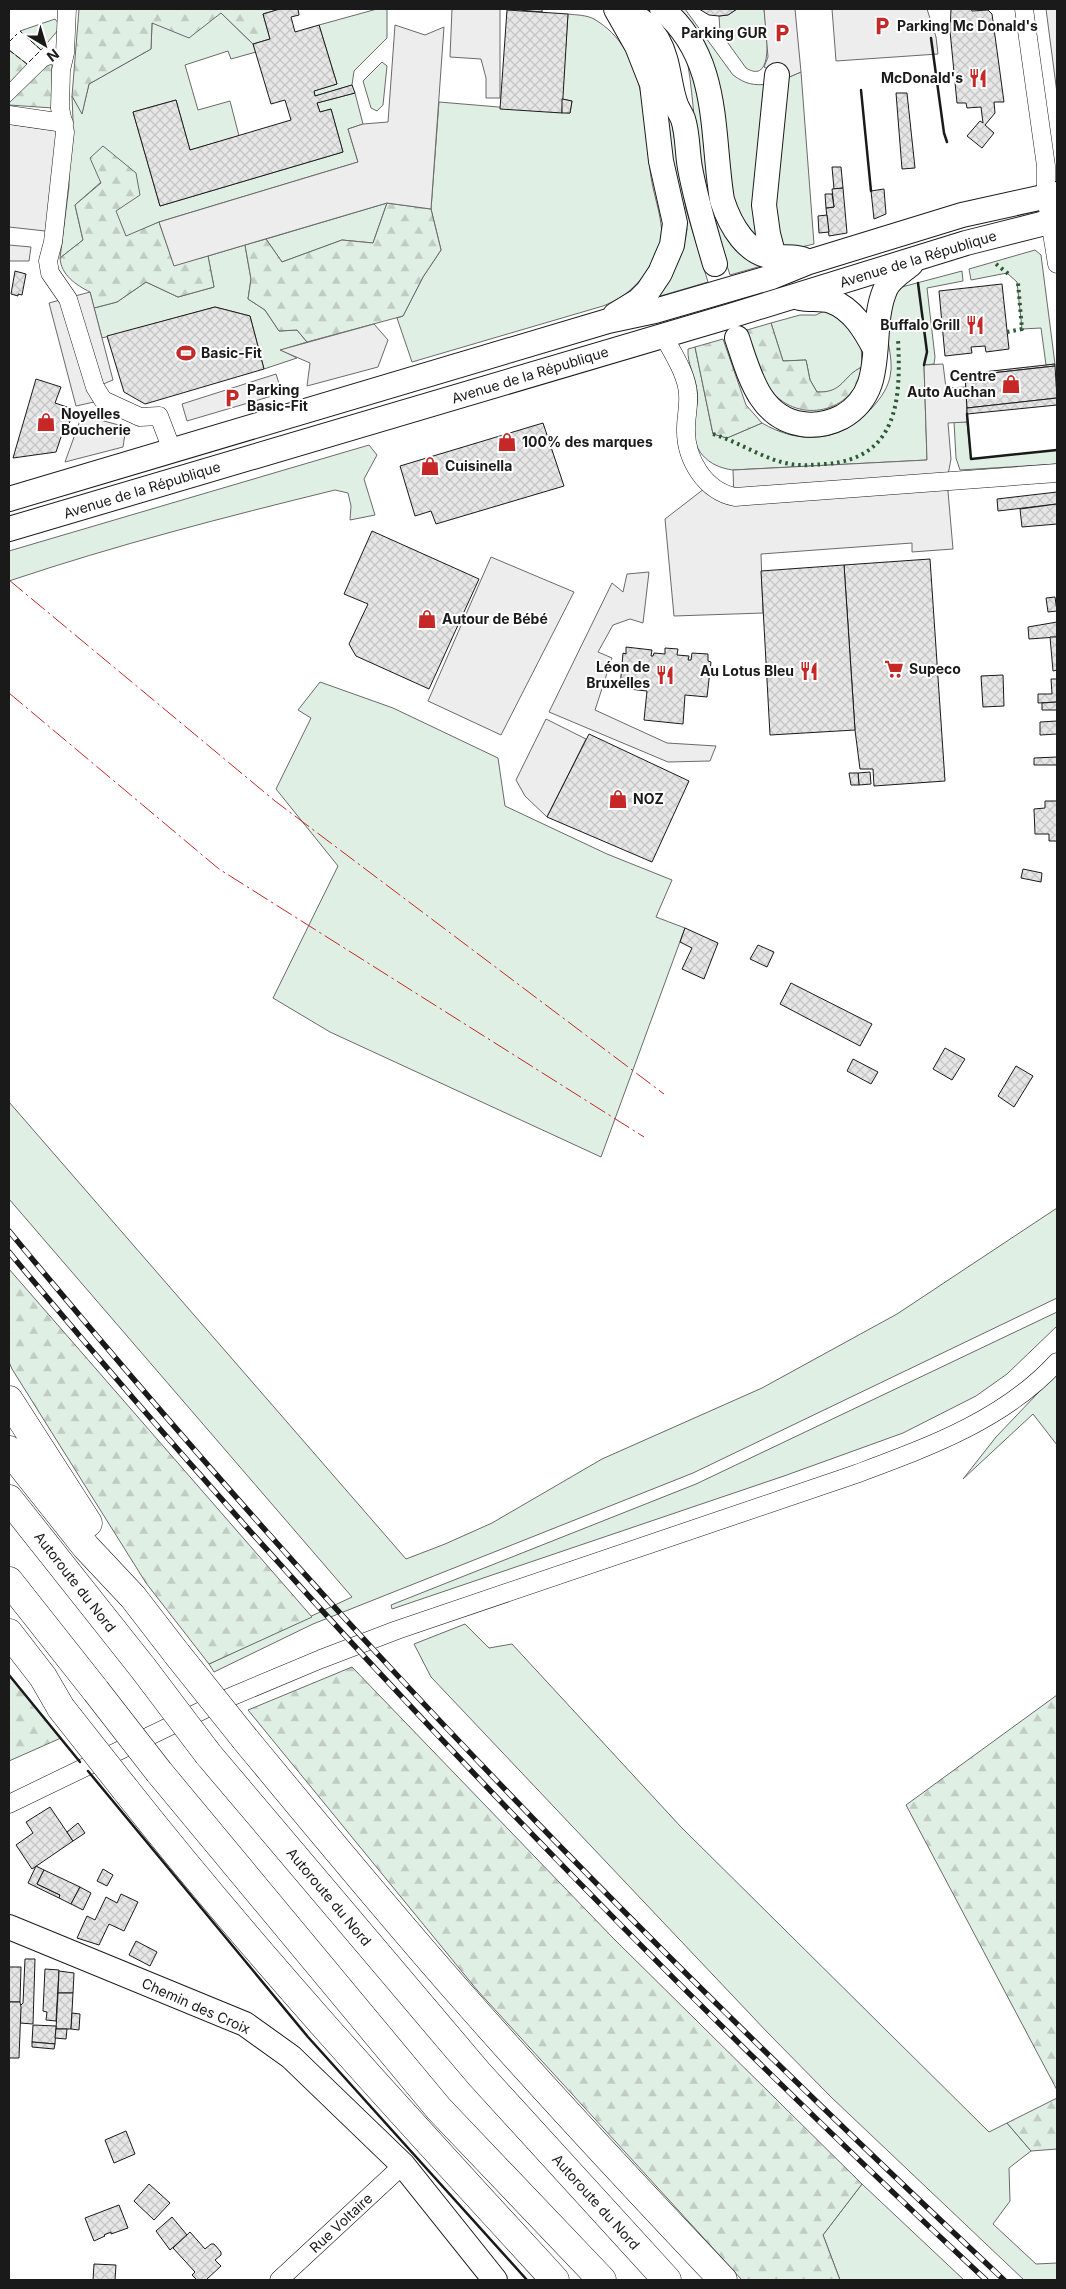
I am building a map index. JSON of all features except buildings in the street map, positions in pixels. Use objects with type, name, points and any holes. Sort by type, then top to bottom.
[{"type":"highway","points":[[9,1400],[98,1538],[133,1597]]},
{"type":"highway","points":[[9,1450],[86,1546],[133,1597],[245,1738],[462,1997],[591,2140],[723,2280]]},
{"type":"highway","name":"Autoroute du Nord","points":[[9,1499],[143,1668],[208,1754],[479,2074],[667,2280]]},
{"type":"highway","points":[[9,1581],[159,1772],[439,2109],[602,2280]]},
{"type":"highway","points":[[9,1633],[43,1678],[61,1708],[177,1855],[344,2051],[555,2280]]},
{"type":"highway","points":[[9,1653],[35,1685],[61,1708]]},
{"type":"main road","points":[[608,321],[638,301],[648,290],[666,260],[674,233],[673,210],[661,161],[652,84],[637,46],[616,9]]},
{"type":"main road","points":[[623,9],[633,14],[656,38],[670,74],[676,104],[683,119],[690,167],[702,220],[715,264]]},
{"type":"main road","points":[[654,9],[665,26],[679,61],[687,105],[683,119]]},
{"type":"main road","points":[[662,9],[673,18],[687,38],[707,81],[714,116],[719,184],[726,213],[743,241],[762,254],[774,257],[799,257],[809,262]]},
{"type":"main road","points":[[774,257],[768,234],[764,205],[777,75]]},
{"type":"main road","name":"Avenue de la République","points":[[9,499],[608,321],[655,311],[772,277],[809,262],[962,215],[1052,195]]},
{"type":"main road","name":"Avenue de la République","points":[[9,529],[972,242],[1054,220]]},
{"type":"main road","points":[[737,338],[758,394],[780,416],[808,424],[830,422],[859,404],[870,386],[874,373],[878,312],[885,289],[916,259]]},
{"type":"main road","points":[[792,297],[831,301],[846,310],[867,332],[875,349]]},
{"type":"main road","name":"Chemin des Croix","points":[[9,1927],[245,2024],[291,2057],[403,2165],[496,2280]]},
{"type":"street","points":[[67,9],[65,52],[60,70],[60,108],[65,132],[53,242],[48,261],[50,273],[68,300],[95,386],[103,400],[140,417],[159,416],[172,450]]},
{"type":"street","points":[[1024,9],[1046,166],[1052,195],[1057,264]]},
{"type":"street","points":[[9,115],[64,123]]},
{"type":"street","points":[[663,335],[683,376],[688,393],[687,445],[695,465],[709,485],[721,494],[734,497],[1057,473]]},
{"type":"street","points":[[9,1812],[17,1801],[51,1782],[228,1698],[321,1659],[397,1630],[905,1456],[988,1418],[1057,1362]]},
{"type":"street","name":"Rue Voltaire","points":[[278,2280],[403,2165]]},
{"type":"green space","points":[[79,9],[280,9],[263,14],[270,39],[253,44],[221,13],[189,38],[152,23],[151,49],[89,84],[82,114],[72,96]]},
{"type":"green space","points":[[377,9],[387,9],[387,38],[354,71],[352,85],[315,96],[314,91],[337,84],[319,25]]},
{"type":"green space","points":[[678,9],[685,9],[733,75],[750,84],[769,84],[765,248],[736,218]]},
{"type":"green space","points":[[737,9],[764,9],[767,38],[766,61],[762,68],[756,71],[746,68],[720,32],[719,16],[728,15]]},
{"type":"green space","points":[[221,13],[253,44],[256,52],[231,59],[228,51],[185,65],[198,110],[230,101],[239,136],[190,150],[176,100],[133,112],[160,206],[343,152],[331,109],[320,112],[317,103],[355,93],[363,124],[348,129],[358,162],[159,222],[126,237],[101,182],[75,205],[83,240],[60,258],[69,186],[69,159],[73,121],[72,96],[82,113],[89,84],[151,49],[152,23]]},
{"type":"green space","points":[[568,14],[594,19],[612,33],[625,50],[634,69],[644,112],[651,177],[662,228],[660,247],[639,281],[627,293],[612,302],[412,362],[397,318],[403,316],[423,277],[441,250],[431,209],[439,102],[570,113],[572,101],[562,99]]},
{"type":"green space","points":[[55,19],[59,24],[59,29],[41,50],[20,31]]},
{"type":"green space","points":[[638,25],[665,81],[686,209],[708,282],[657,297],[676,265],[687,229]]},
{"type":"green space","points":[[9,50],[27,64],[9,83]]},
{"type":"green space","points":[[690,54],[711,152],[765,265],[730,275],[712,215],[702,169],[686,55]]},
{"type":"green space","points":[[382,62],[387,66],[383,105],[377,111],[371,108],[363,81]]},
{"type":"green space","points":[[52,64],[53,108],[9,105],[47,66]]},
{"type":"green space","points":[[801,72],[814,244],[797,248],[779,248],[772,206],[787,78]]},
{"type":"green space","points":[[103,146],[136,173],[140,195],[116,211],[126,236],[159,222],[174,265],[208,256],[214,287],[178,297],[146,282],[117,302],[94,308],[90,292],[75,283],[66,274],[60,258],[83,240],[75,205],[101,183],[90,158]]},
{"type":"green space","points":[[387,203],[373,243],[342,240],[282,262],[266,239]]},
{"type":"green space","points":[[387,203],[431,209],[441,250],[423,277],[403,316],[307,342],[297,330],[279,331],[265,310],[248,299],[251,279],[245,245],[266,239],[282,262],[342,240],[373,243]]},
{"type":"green space","points":[[245,245],[251,279],[248,299],[265,310],[279,331],[297,330],[307,342],[281,350],[297,358],[264,369],[250,316],[215,307],[102,338],[94,308],[117,302],[146,282],[178,297],[214,287],[208,256]]},
{"type":"green space","points":[[1035,250],[1041,255],[1055,364],[1046,365],[1041,328],[1022,329],[1017,282],[1007,273],[971,280],[969,269]]},
{"type":"green space","points":[[962,271],[963,281],[927,288],[935,357],[934,364],[924,365],[927,460],[733,470],[709,461],[698,449],[694,433],[697,394],[688,349],[695,347],[713,434],[727,438],[762,423],[789,435],[817,437],[830,435],[855,423],[867,413],[887,387],[891,361],[886,320],[888,309],[898,288]]},
{"type":"green space","points":[[824,311],[839,316],[861,343],[862,367],[833,390],[817,392],[810,380],[806,360],[783,361],[771,323],[800,315],[816,315]]},
{"type":"green space","points":[[771,323],[783,361],[806,360],[810,380],[817,392],[833,390],[862,367],[858,382],[850,394],[840,403],[827,408],[813,410],[799,409],[786,404],[774,394],[760,372],[747,330]]},
{"type":"green space","points":[[723,339],[746,405],[762,423],[727,438],[713,434],[695,347]]},
{"type":"green space","points":[[954,422],[967,422],[971,459],[1057,450],[1057,464],[960,470],[956,458]]},
{"type":"green space","points":[[369,445],[377,455],[364,479],[375,515],[350,520],[351,506],[348,493],[335,490],[171,532],[9,581],[9,551]]},
{"type":"green space","points":[[320,682],[393,708],[498,758],[505,806],[607,854],[672,880],[656,917],[685,928],[601,1157],[330,1032],[273,998],[338,866],[276,789],[311,718],[298,710]]},
{"type":"green space","points":[[9,1102],[406,1559],[492,1523],[602,1459],[762,1388],[897,1314],[1057,1208],[1057,1298],[693,1473],[313,1624],[214,1672],[209,1664],[352,1597],[9,1199]]},
{"type":"green space","points":[[9,1269],[312,1617],[209,1664],[146,1583],[12,1369],[9,1362]]},
{"type":"green space","points":[[1057,1312],[1057,1326],[1007,1374],[976,1396],[903,1433],[784,1476],[392,1609],[391,1605],[696,1484]]},
{"type":"green space","points":[[1057,1373],[1057,1445],[1033,1414],[963,1479],[996,1437]]},
{"type":"green space","points":[[465,1624],[489,1648],[512,1644],[681,1827],[989,2132],[1007,2123],[1031,2151],[1009,2168],[1010,2201],[993,2224],[1036,2264],[1057,2263],[1057,2280],[1024,2280],[831,2097],[431,1677],[414,1644]]},
{"type":"green space","points":[[352,1667],[614,1939],[862,2184],[823,2235],[840,2280],[742,2280],[477,1990],[248,1710]]},
{"type":"green space","points":[[9,1675],[61,1738],[9,1761]]},
{"type":"green space","points":[[1057,1695],[1057,2090],[906,1805]]},
{"type":"green space","points":[[1057,2098],[1057,2149],[1031,2151],[1007,2123]]},
{"type":"green space","points":[[862,2184],[964,2280],[840,2280],[823,2235]]},
{"type":"shaded area","points":[[452,9],[500,9],[500,98],[486,98],[486,78],[481,59],[450,57]]},
{"type":"shaded area","name":"Parking GUR","points":[[764,9],[795,9],[801,72],[787,78],[764,67],[768,57]]},
{"type":"shaded area","name":"Parking Mc Donald's","points":[[832,9],[927,9],[936,37],[938,54],[836,61]]},
{"type":"shaded area","points":[[1046,9],[1057,9],[1057,93]]},
{"type":"shaded area","points":[[395,25],[425,35],[444,27],[431,209],[387,203],[174,266],[159,222],[358,162],[348,129],[363,124],[388,122]]},
{"type":"shaded area","points":[[9,124],[65,132],[54,232],[9,227]]},
{"type":"shaded area","points":[[9,245],[31,247],[29,261],[9,261]]},
{"type":"shaded area","points":[[90,292],[113,380],[96,387],[103,400],[76,406],[49,303]]},
{"type":"shaded area","points":[[374,324],[388,340],[378,367],[307,386],[310,363],[280,350]]},
{"type":"shaded area","points":[[943,364],[946,388],[966,387],[967,422],[948,423],[951,459],[947,480],[953,549],[912,552],[912,543],[761,554],[763,613],[674,616],[665,519],[709,485],[734,497],[733,470],[927,460],[924,365]]},
{"type":"shaded area","name":"Parking Basic-Fit","points":[[276,374],[282,393],[187,421],[182,404]]},
{"type":"shaded area","points":[[82,415],[126,427],[123,447],[65,462]]},
{"type":"shaded area","points":[[491,557],[574,592],[501,735],[428,701]]},
{"type":"shaded area","points":[[649,572],[643,623],[630,619],[613,625],[598,652],[612,658],[595,710],[667,743],[716,746],[710,761],[668,762],[549,712],[612,583],[623,592],[627,574]]},
{"type":"shaded area","points":[[546,719],[586,739],[547,817],[525,796],[516,780]]},
{"type":"railway","points":[[9,1231],[151,1400],[248,1511],[470,1753],[695,1983],[1004,2280]]},
{"type":"railway","points":[[9,1252],[241,1521],[481,1781],[730,2034],[986,2280]]},
{"type":"hedge","points":[[996,264],[1011,276]]},
{"type":"hedge","points":[[1007,332],[1022,329],[1018,283]]},
{"type":"hedge","points":[[713,434],[780,462],[794,465],[825,464],[850,460],[868,451],[881,438],[890,422],[896,403],[899,361],[898,339]]},
{"type":"fence","points":[[9,50],[27,64],[41,50],[20,31]]},
{"type":"fence","points":[[9,42],[17,34]]},
{"type":"wall","points":[[931,38],[944,133],[947,142]]},
{"type":"wall","points":[[861,90],[871,191]]},
{"type":"wall","points":[[918,283],[927,352],[924,365]]},
{"type":"wall","points":[[967,414],[971,459],[1057,450]]},
{"type":"wall","points":[[9,1675],[80,1762]]},
{"type":"wall","points":[[88,1771],[308,2037],[527,2280]]},
{"type":"power","points":[[9,580],[275,801],[664,1094]]},
{"type":"power","points":[[9,693],[219,869],[644,1137]]},
{"type":"place","name":"Parking Mc Donald's","points":[[882,26]]},
{"type":"place","name":"Parking GUR","points":[[782,33]]},
{"type":"place","name":"McDonald's","points":[[978,78]]},
{"type":"place","name":"Buffalo Grill","points":[[975,325]]},
{"type":"place","name":"Basic-Fit","points":[[186,353]]},
{"type":"place","name":"Centre Auto Auchan","points":[[1011,384]]},
{"type":"place","name":"Parking Basic-Fit","points":[[232,398]]},
{"type":"place","name":"Noyelles Boucherie","points":[[46,422]]},
{"type":"place","name":"100% des marques","points":[[507,442]]},
{"type":"place","name":"Cuisinella","points":[[430,466]]},
{"type":"place","name":"Autour de Bébé","points":[[427,619]]},
{"type":"place","name":"Supeco","points":[[894,669]]},
{"type":"place","name":"Au Lotus Bleu","points":[[809,671]]},
{"type":"place","name":"Léon de Bruxelles","points":[[665,675]]},
{"type":"place","name":"NOZ","points":[[618,799]]}]
